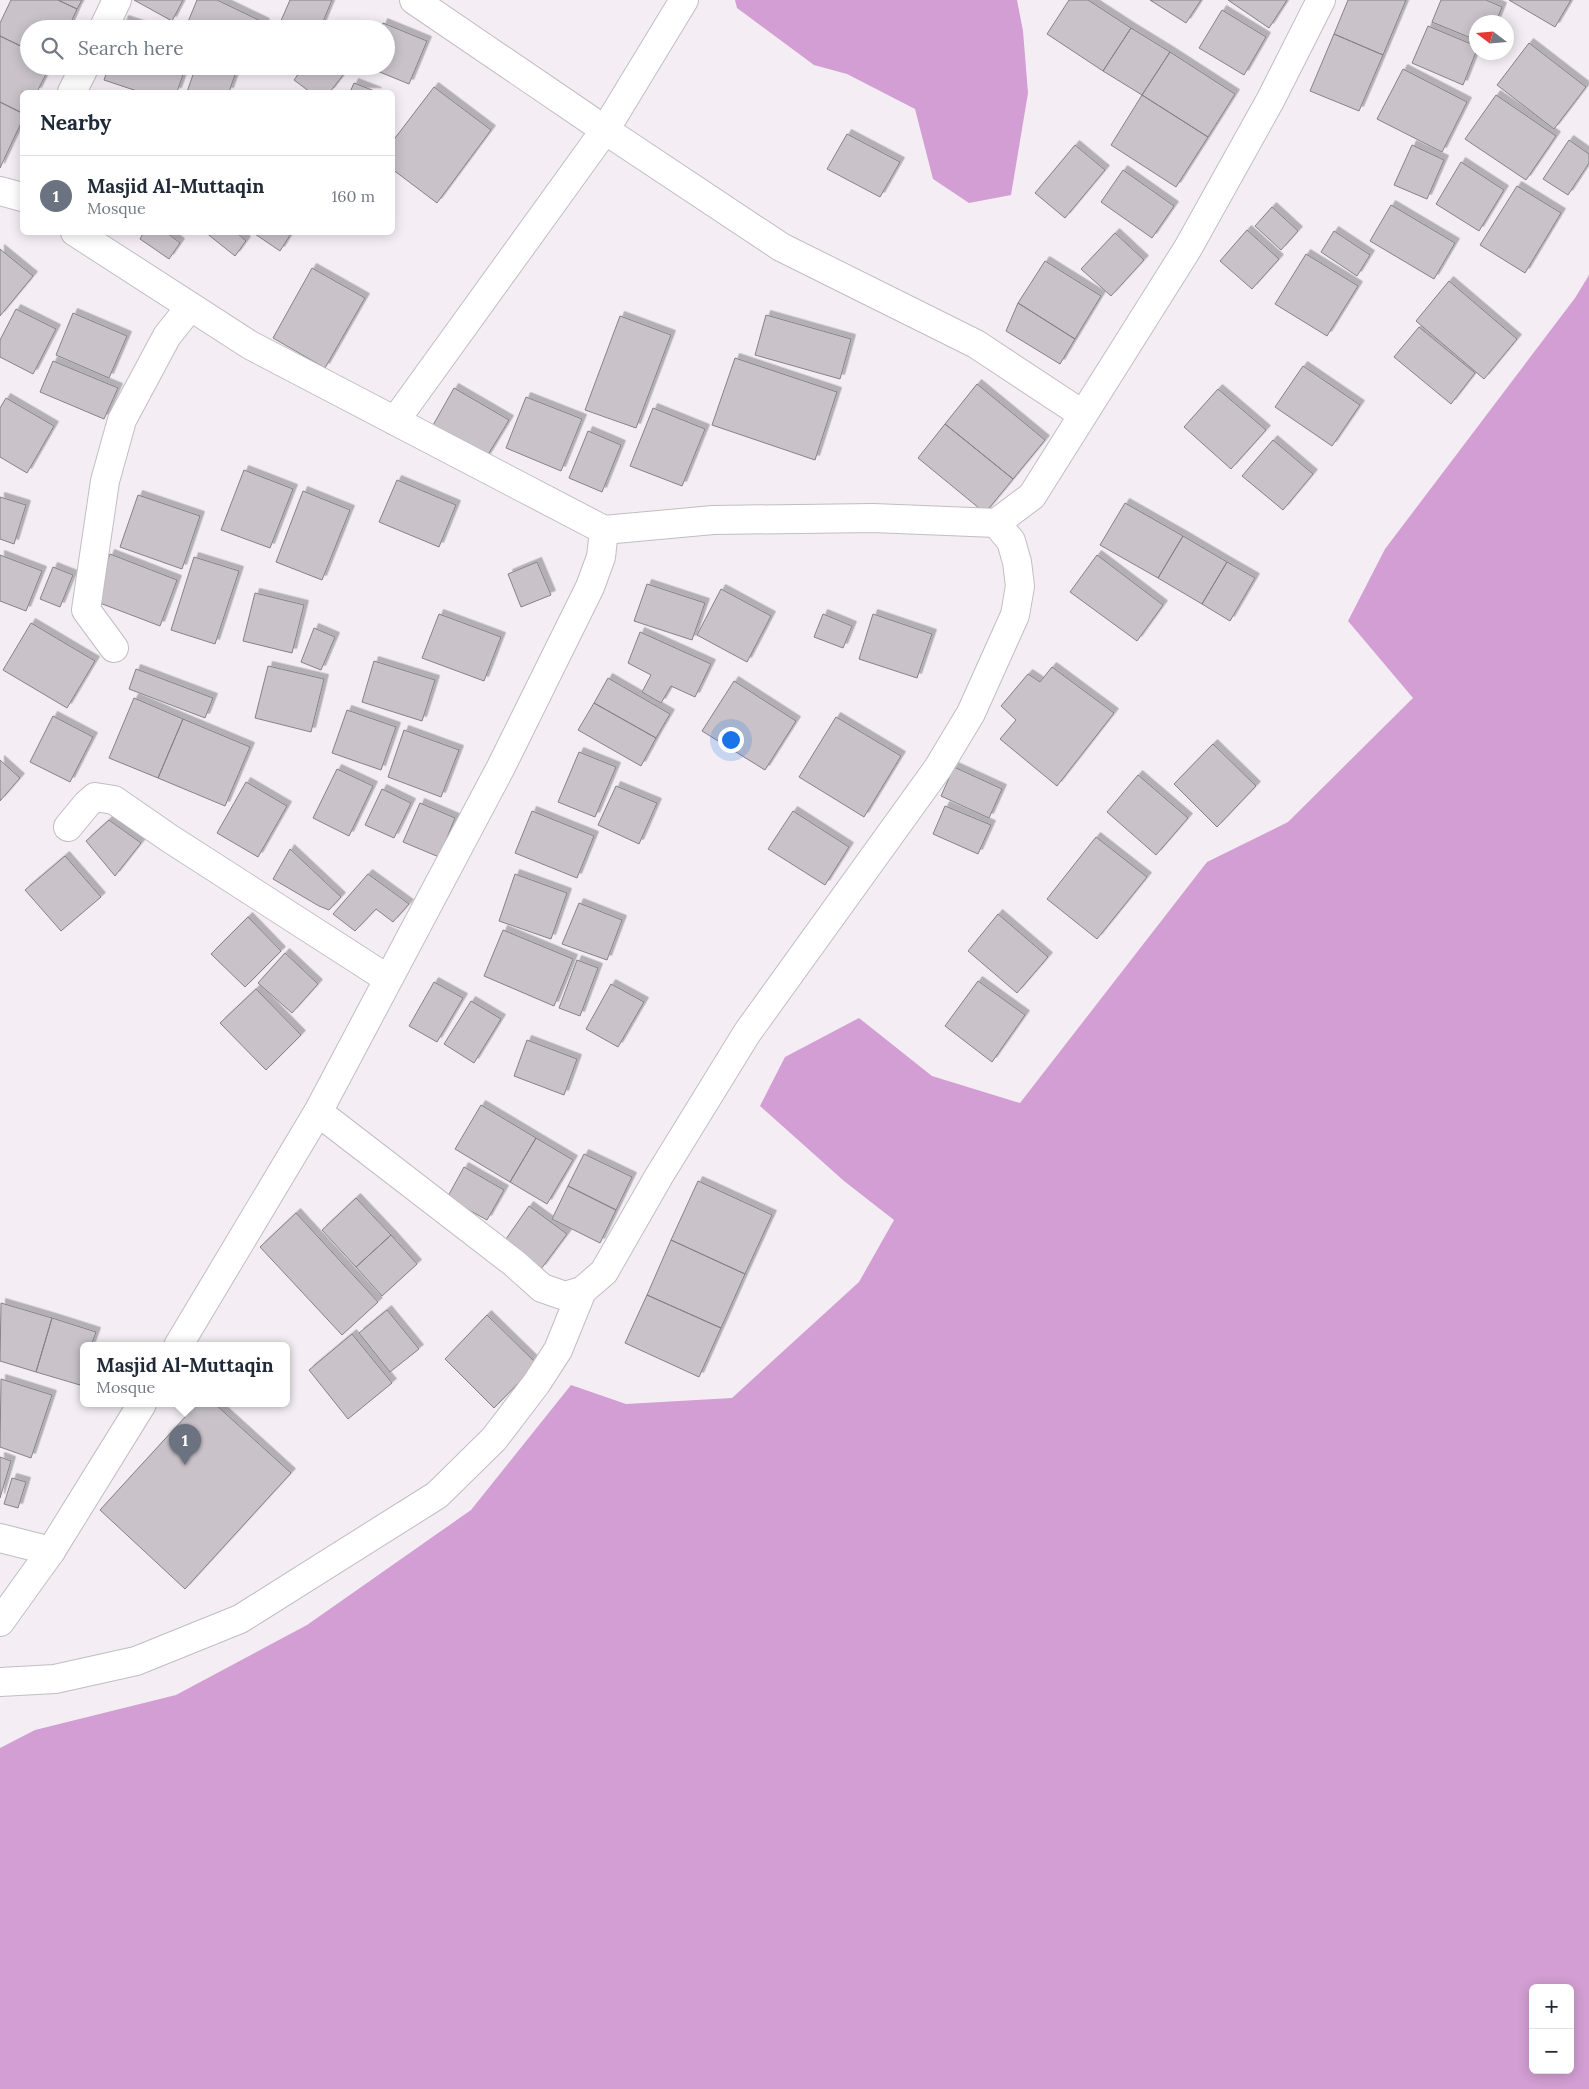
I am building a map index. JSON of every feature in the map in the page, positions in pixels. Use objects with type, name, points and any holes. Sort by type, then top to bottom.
[{"type":"street","points":[[107,20],[116,0]]},
{"type":"street","points":[[414,0],[781,247],[976,344],[1082,414]]},
{"type":"street","points":[[395,421],[605,130],[684,0]]},
{"type":"street","points":[[79,235],[250,345],[604,530],[713,520],[872,518],[996,523],[1032,496],[1188,248],[1321,0]]},
{"type":"street","points":[[73,90],[80,75]]},
{"type":"street","points":[[0,191],[20,196]]},
{"type":"street","points":[[114,648],[86,610],[105,481],[122,420],[167,336],[190,307]]},
{"type":"street","points":[[318,1112],[514,1262],[542,1288],[565,1296],[582,1291],[604,1272],[659,1176],[746,1033],[938,768],[971,713],[1015,615],[1020,586],[1017,562],[1011,541],[996,523]]},
{"type":"street","points":[[180,1342],[318,1112],[501,766],[590,587],[601,556],[604,530]]},
{"type":"street","points":[[68,827],[95,797],[114,800],[169,838],[388,979]]},
{"type":"street","points":[[0,1682],[55,1679],[136,1662],[240,1620],[437,1495],[494,1439],[536,1384],[558,1350],[582,1291]]},
{"type":"street","points":[[0,1622],[51,1551],[140,1407]]},
{"type":"street","points":[[0,1538],[51,1551]]},
{"type":"shaded area","points":[[735,0],[1017,0],[1023,31],[1028,93],[1011,195],[969,203],[933,179],[915,109],[847,74],[814,65],[737,8]]},
{"type":"shaded area","points":[[1589,275],[1589,2089],[0,2089],[0,1748],[35,1730],[176,1695],[307,1625],[471,1510],[571,1385],[626,1404],[732,1398],[859,1282],[894,1220],[844,1181],[760,1106],[785,1057],[859,1018],[932,1076],[1020,1103],[1207,862],[1288,822],[1413,698],[1348,621],[1385,549],[1575,298]]},
{"type":"building","points":[[11,0],[58,0],[77,9],[72,20],[20,20],[20,46],[0,36],[0,23]]},
{"type":"building","points":[[58,0],[82,0],[77,9]]},
{"type":"building","points":[[134,0],[183,0],[173,20]]},
{"type":"building","points":[[197,0],[217,0],[259,20],[189,20]]},
{"type":"building","points":[[290,0],[332,0],[324,20],[281,20]]},
{"type":"building","points":[[1069,0],[1088,0],[1131,28],[1103,71],[1047,34]]},
{"type":"building","points":[[1150,0],[1201,0],[1186,23]]},
{"type":"building","points":[[1228,0],[1287,0],[1269,28]]},
{"type":"building","points":[[1348,0],[1406,0],[1383,55],[1334,34]]},
{"type":"building","points":[[1441,0],[1486,0],[1502,7],[1499,15],[1469,15],[1469,37],[1432,22]]},
{"type":"building","points":[[1509,0],[1571,0],[1555,27]]},
{"type":"building","points":[[1222,10],[1266,37],[1244,75],[1199,48]]},
{"type":"building","points":[[1428,26],[1469,43],[1469,60],[1473,60],[1463,85],[1412,63]]},
{"type":"building","points":[[395,28],[427,41],[409,84],[387,75],[395,75]]},
{"type":"building","points":[[1131,28],[1170,52],[1142,95],[1103,71]]},
{"type":"building","points":[[1334,34],[1383,55],[1359,111],[1310,91]]},
{"type":"building","points":[[0,36],[20,46],[20,75],[46,75],[38,90],[20,90],[20,112],[0,102]]},
{"type":"building","points":[[1529,43],[1586,87],[1554,129],[1497,85]]},
{"type":"building","points":[[1170,52],[1235,94],[1208,137],[1142,95]]},
{"type":"building","points":[[1403,69],[1467,102],[1442,152],[1377,119]]},
{"type":"building","points":[[106,75],[183,75],[178,90],[134,90],[104,80]]},
{"type":"building","points":[[193,75],[235,75],[230,90],[188,90]]},
{"type":"building","points":[[298,75],[343,75],[332,90],[307,90],[294,80]]},
{"type":"building","points":[[354,83],[372,90],[351,90]]},
{"type":"building","points":[[434,87],[491,130],[437,203],[395,171],[395,138]]},
{"type":"building","points":[[1142,95],[1208,137],[1176,187],[1111,145]]},
{"type":"building","points":[[1496,95],[1556,136],[1526,180],[1465,139]]},
{"type":"building","points":[[0,102],[20,112],[20,125],[0,168]]},
{"type":"building","points":[[847,134],[900,162],[880,197],[827,169]]},
{"type":"building","points":[[1569,140],[1589,154],[1589,163],[1568,195],[1543,179]]},
{"type":"building","points":[[1075,145],[1105,170],[1065,218],[1035,193]]},
{"type":"building","points":[[1412,145],[1444,160],[1427,199],[1394,185]]},
{"type":"building","points":[[1461,162],[1504,190],[1479,231],[1436,204]]},
{"type":"building","points":[[1123,170],[1174,206],[1152,238],[1101,202]]},
{"type":"building","points":[[1517,186],[1561,213],[1525,273],[1480,245]]},
{"type":"building","points":[[1391,205],[1455,243],[1434,279],[1370,241]]},
{"type":"building","points":[[1272,207],[1298,231],[1281,250],[1255,226]]},
{"type":"building","points":[[1247,230],[1279,259],[1252,289],[1220,261]]},
{"type":"building","points":[[1334,231],[1370,255],[1357,276],[1321,252]]},
{"type":"building","points":[[1115,233],[1144,260],[1111,296],[1081,269]]},
{"type":"building","points":[[142,235],[170,235],[180,243],[169,259],[140,239]]},
{"type":"building","points":[[209,235],[239,235],[246,241],[235,256]]},
{"type":"building","points":[[256,235],[290,235],[280,251]]},
{"type":"building","points":[[0,249],[33,276],[0,316]]},
{"type":"building","points":[[1306,254],[1358,286],[1327,336],[1275,304]]},
{"type":"building","points":[[1045,261],[1101,296],[1075,339],[1018,303]]},
{"type":"building","points":[[312,268],[365,298],[325,368],[273,338]]},
{"type":"building","points":[[1449,281],[1517,339],[1484,379],[1416,321]]},
{"type":"building","points":[[1018,303],[1075,339],[1060,364],[1006,331]]},
{"type":"building","points":[[16,309],[56,329],[33,374],[0,357],[0,340]]},
{"type":"building","points":[[73,313],[127,336],[109,378],[56,355]]},
{"type":"building","points":[[766,315],[851,339],[840,379],[755,355]]},
{"type":"building","points":[[620,316],[671,335],[636,428],[585,410]]},
{"type":"building","points":[[1419,327],[1475,373],[1451,404],[1394,357]]},
{"type":"building","points":[[735,358],[837,392],[815,460],[712,425]]},
{"type":"building","points":[[53,361],[118,388],[104,419],[40,392]]},
{"type":"building","points":[[1303,366],[1360,405],[1332,446],[1275,407]]},
{"type":"building","points":[[977,384],[1045,440],[1013,479],[945,424]]},
{"type":"building","points":[[454,388],[509,420],[486,458],[432,427]]},
{"type":"building","points":[[1218,389],[1266,430],[1231,469],[1184,427]]},
{"type":"building","points":[[526,397],[582,419],[561,471],[506,448]]},
{"type":"building","points":[[6,398],[54,426],[27,473],[0,457],[0,408]]},
{"type":"building","points":[[653,408],[705,429],[682,486],[630,466]]},
{"type":"building","points":[[945,424],[1013,479],[985,513],[918,458]]},
{"type":"building","points":[[588,431],[621,445],[602,492],[569,478]]},
{"type":"building","points":[[1273,440],[1313,474],[1283,510],[1242,476]]},
{"type":"building","points":[[244,470],[293,489],[270,548],[221,530]]},
{"type":"building","points":[[397,480],[456,505],[439,547],[379,522]]},
{"type":"building","points":[[303,491],[350,510],[322,580],[276,562]]},
{"type":"building","points":[[138,495],[200,516],[182,569],[120,547]]},
{"type":"building","points":[[0,497],[26,505],[14,544],[0,539]]},
{"type":"building","points":[[1125,503],[1183,536],[1158,578],[1100,545]]},
{"type":"building","points":[[1183,536],[1227,562],[1202,604],[1158,578]]},
{"type":"building","points":[[110,554],[177,580],[160,626],[92,600]]},
{"type":"building","points":[[0,555],[42,571],[26,611],[0,601]]},
{"type":"building","points":[[1097,555],[1163,605],[1137,641],[1070,592]]},
{"type":"building","points":[[194,557],[239,571],[215,644],[171,630]]},
{"type":"building","points":[[537,562],[551,595],[521,607],[508,574]]},
{"type":"building","points":[[1227,562],[1255,578],[1230,621],[1202,604]]},
{"type":"building","points":[[53,567],[73,575],[60,607],[40,599]]},
{"type":"building","points":[[647,584],[705,603],[692,640],[634,621]]},
{"type":"building","points":[[721,589],[771,616],[747,662],[697,635]]},
{"type":"building","points":[[255,593],[304,605],[292,653],[243,641]]},
{"type":"building","points":[[439,614],[501,637],[484,681],[422,658]]},
{"type":"building","points":[[823,614],[852,626],[843,648],[814,637]]},
{"type":"building","points":[[873,614],[932,634],[917,678],[859,659]]},
{"type":"building","points":[[31,623],[95,661],[67,708],[3,670]]},
{"type":"building","points":[[314,628],[335,637],[321,670],[301,662]]},
{"type":"building","points":[[640,632],[711,664],[695,697],[671,686],[661,703],[642,692],[651,675],[628,663]]},
{"type":"building","points":[[374,661],[435,680],[422,721],[362,702]]},
{"type":"building","points":[[268,666],[324,679],[311,732],[255,718]]},
{"type":"building","points":[[1052,667],[1114,713],[1057,786],[1000,739],[1016,720],[1001,706],[1028,674],[1040,682]]},
{"type":"building","points":[[136,669],[213,698],[205,718],[129,689]]},
{"type":"building","points":[[608,678],[670,714],[656,738],[594,703]]},
{"type":"building","points":[[734,681],[796,721],[765,770],[702,731]]},
{"type":"building","points":[[134,698],[183,719],[158,778],[109,758]]},
{"type":"building","points":[[594,703],[656,738],[641,766],[578,730]]},
{"type":"building","points":[[347,710],[396,727],[381,770],[332,753]]},
{"type":"building","points":[[53,716],[93,737],[70,782],[30,762]]},
{"type":"building","points":[[836,717],[901,756],[864,817],[799,777]]},
{"type":"building","points":[[183,719],[250,747],[225,806],[158,778]]},
{"type":"building","points":[[404,730],[459,750],[441,797],[388,777]]},
{"type":"building","points":[[1213,744],[1256,786],[1217,827],[1174,784]]},
{"type":"building","points":[[579,752],[616,767],[595,817],[558,802]]},
{"type":"building","points":[[0,760],[20,778],[0,801]]},
{"type":"building","points":[[954,767],[1002,789],[989,818],[941,796]]},
{"type":"building","points":[[337,769],[373,786],[349,836],[313,818]]},
{"type":"building","points":[[1138,775],[1188,818],[1156,855],[1107,812]]},
{"type":"building","points":[[246,782],[287,806],[258,857],[217,833]]},
{"type":"building","points":[[616,786],[657,803],[639,844],[598,825]]},
{"type":"building","points":[[382,789],[411,803],[394,838],[365,825]]},
{"type":"building","points":[[420,803],[455,818],[439,857],[403,842]]},
{"type":"building","points":[[945,806],[991,825],[978,854],[933,834]]},
{"type":"building","points":[[532,811],[594,836],[577,878],[515,853]]},
{"type":"building","points":[[793,811],[849,847],[825,885],[768,849]]},
{"type":"building","points":[[109,820],[141,843],[115,876],[86,841]]},
{"type":"building","points":[[1096,837],[1147,877],[1097,939],[1047,899]]},
{"type":"building","points":[[290,849],[341,897],[329,910],[273,879]]},
{"type":"building","points":[[65,856],[101,897],[61,931],[25,890]]},
{"type":"building","points":[[368,874],[409,904],[393,922],[376,909],[355,931],[333,914]]},
{"type":"building","points":[[515,874],[567,893],[551,939],[499,921]]},
{"type":"building","points":[[579,903],[622,920],[607,960],[562,944]]},
{"type":"building","points":[[998,914],[1048,957],[1017,993],[968,951]]},
{"type":"building","points":[[248,917],[281,951],[245,987],[211,954]]},
{"type":"building","points":[[503,930],[573,959],[554,1006],[484,976]]},
{"type":"building","points":[[285,953],[318,984],[292,1013],[258,983]]},
{"type":"building","points":[[577,960],[598,968],[580,1016],[559,1008]]},
{"type":"building","points":[[978,981],[1025,1015],[992,1062],[945,1026]]},
{"type":"building","points":[[434,982],[463,998],[437,1042],[409,1026]]},
{"type":"building","points":[[611,984],[644,1002],[618,1047],[586,1029]]},
{"type":"building","points":[[256,989],[301,1035],[266,1070],[220,1023]]},
{"type":"building","points":[[471,1001],[501,1019],[474,1063],[444,1044]]},
{"type":"building","points":[[527,1040],[577,1059],[564,1095],[514,1076]]},
{"type":"building","points":[[481,1105],[536,1138],[510,1182],[455,1149]]},
{"type":"building","points":[[536,1138],[573,1160],[547,1204],[510,1182]]},
{"type":"building","points":[[584,1154],[632,1177],[616,1210],[568,1186]]},
{"type":"building","points":[[464,1167],[504,1190],[487,1220],[447,1198]]},
{"type":"building","points":[[698,1181],[772,1215],[745,1274],[671,1240]]},
{"type":"building","points":[[568,1186],[616,1210],[600,1243],[552,1219]]},
{"type":"building","points":[[356,1198],[391,1235],[356,1267],[322,1230]]},
{"type":"building","points":[[529,1206],[567,1234],[541,1269],[504,1242]]},
{"type":"building","points":[[296,1213],[378,1302],[342,1335],[260,1247]]},
{"type":"building","points":[[391,1235],[417,1264],[382,1296],[356,1267]]},
{"type":"building","points":[[671,1240],[745,1274],[721,1328],[647,1295]]},
{"type":"building","points":[[647,1295],[721,1328],[699,1377],[625,1343]]},
{"type":"building","points":[[1,1303],[52,1318],[36,1372],[0,1361]]},
{"type":"building","points":[[387,1310],[419,1349],[390,1372],[359,1333]]},
{"type":"building","points":[[487,1315],[537,1364],[494,1408],[445,1359]]},
{"type":"building","points":[[52,1318],[96,1332],[92,1342],[80,1342],[80,1385],[36,1372]]},
{"type":"building","points":[[352,1334],[392,1383],[348,1419],[309,1370]]},
{"type":"building","points":[[1,1379],[52,1395],[31,1458],[0,1447]]},
{"type":"building","points":[[194,1407],[218,1407],[291,1473],[185,1589],[100,1510]]},
{"type":"building","points":[[0,1457],[11,1461],[0,1498]]},
{"type":"building","points":[[12,1478],[26,1482],[18,1508],[4,1504]]},
{"type":"place","name":"Masjid Al-Muttaqin","points":[[185,1465]]}]
